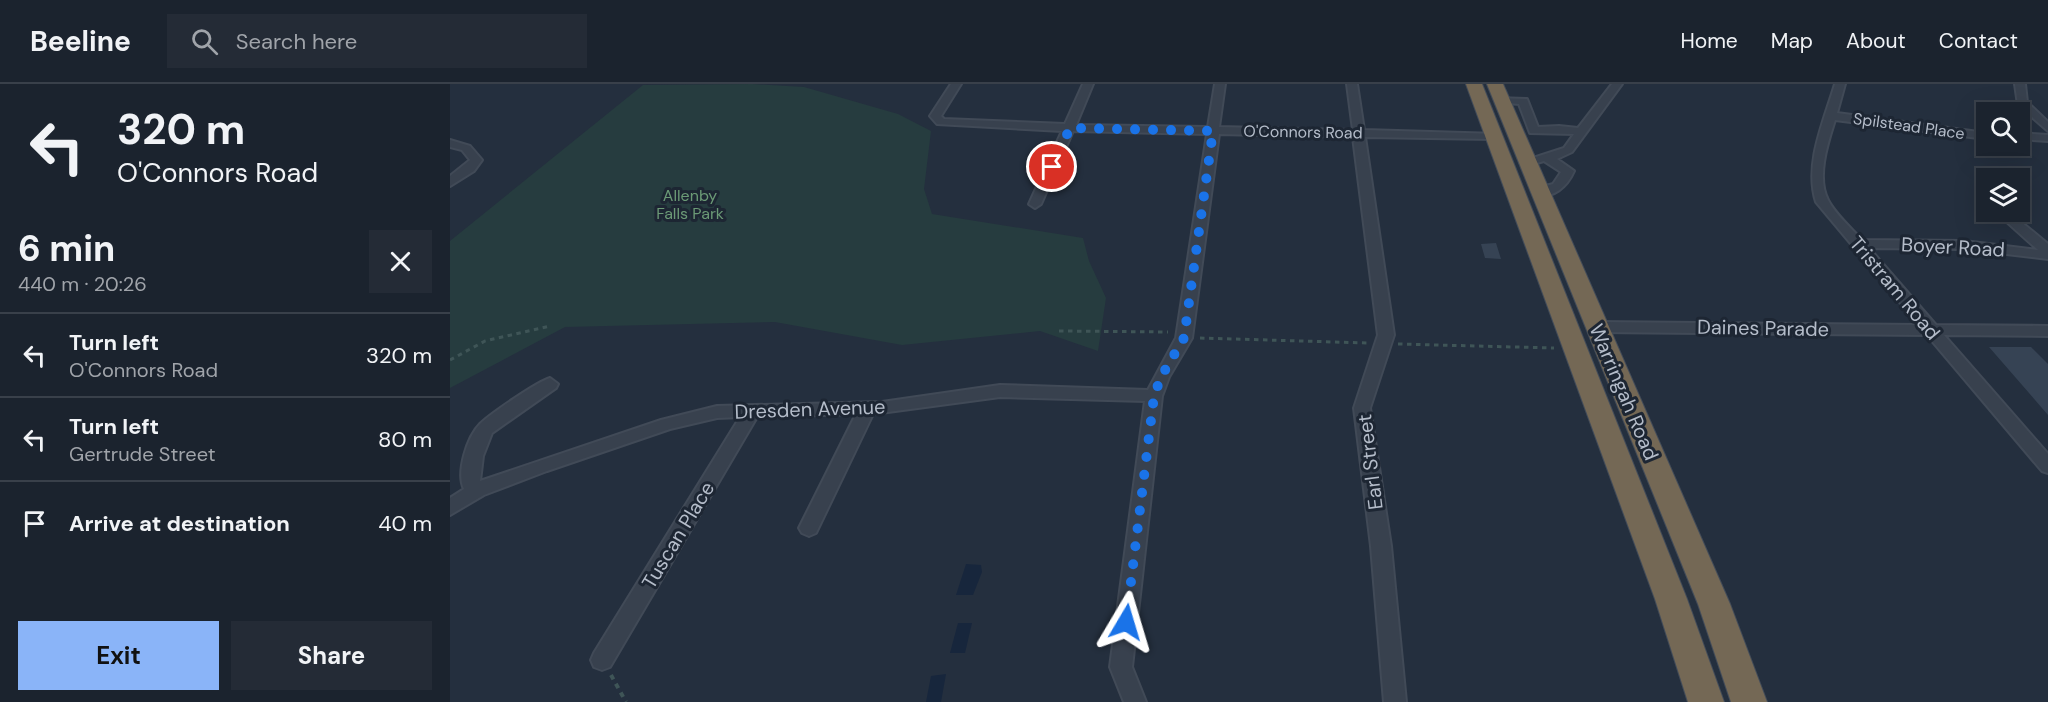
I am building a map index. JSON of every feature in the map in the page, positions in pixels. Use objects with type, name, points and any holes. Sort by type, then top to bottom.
[{"type":"highway","name":"Warringah Road","points":[[1474,84],[1506,111],[1536,160],[1539,192],[1714,604],[1749,702]]},
{"type":"highway","name":"Warringah Road","points":[[1506,111],[1706,702]]},
{"type":"street","name":"O'Connors Road","points":[[956,84],[935,116],[941,122],[1070,128],[1358,133],[1506,111]]},
{"type":"street","points":[[1035,204],[1088,84]]},
{"type":"street","points":[[1135,702],[1121,667],[1154,396],[1161,377],[1185,333],[1220,84]]},
{"type":"street","name":"Earl Street","points":[[1352,84],[1386,335],[1362,408],[1381,546],[1395,702]]},
{"type":"street","points":[[1536,160],[1568,150],[1617,84]]},
{"type":"street","name":"Tristram Road","points":[[1840,84],[1818,171],[1817,192],[1857,244],[2048,466]]},
{"type":"street","points":[[2020,84],[2022,103],[2048,128]]},
{"type":"street","points":[[1506,111],[1529,123],[1534,131],[1566,129],[1582,132]]},
{"type":"street","name":"Spilstead Place","points":[[1831,116],[1976,135]]},
{"type":"street","points":[[2030,137],[2048,138]]},
{"type":"street","points":[[450,143],[466,148],[476,160],[470,168],[450,182]]},
{"type":"street","points":[[1536,160],[1568,171],[1563,182],[1551,191],[1539,192]]},
{"type":"street","points":[[2013,222],[2048,253]]},
{"type":"street","name":"Boyer Road","points":[[1857,244],[1964,245],[2048,253]]},
{"type":"street","name":"Daines Parade","points":[[1597,327],[2048,331]]},
{"type":"street","points":[[477,490],[471,486],[471,475],[480,437],[486,429],[550,384]]},
{"type":"street","name":"Dresden Avenue","points":[[450,508],[477,490],[668,424],[717,412],[867,409],[1000,392],[1154,396]]},
{"type":"street","points":[[809,528],[867,409]]},
{"type":"street","name":"Tuscan Place","points":[[602,660],[753,410]]},
{"type":"path","points":[[450,360],[461,351],[511,332],[550,326]]},
{"type":"path","points":[[1059,331],[1185,333]]},
{"type":"path","points":[[602,660],[626,702]]},
{"type":"green space","name":"Allenby Falls Park","points":[[752,84],[804,87],[898,114],[931,131],[924,189],[932,214],[1083,238],[1089,261],[1106,298],[1098,351],[1040,331],[902,345],[775,322],[565,327],[450,388],[450,241],[643,85]]},
{"type":"water","points":[[966,564],[981,565],[982,572],[973,595],[956,595]]},
{"type":"water","points":[[958,623],[972,623],[965,653],[950,653]]},
{"type":"water","points":[[946,674],[941,702],[926,702],[931,676]]},
{"type":"building","points":[[1496,243],[1501,259],[1485,258],[1481,244]]},
{"type":"building","points":[[1989,347],[2031,347],[2048,364],[2048,415]]},
{"type":"route","points":[[1052,167],[1070,128],[1213,131],[1184,338],[1161,377],[1154,396],[1126,622]]}]
